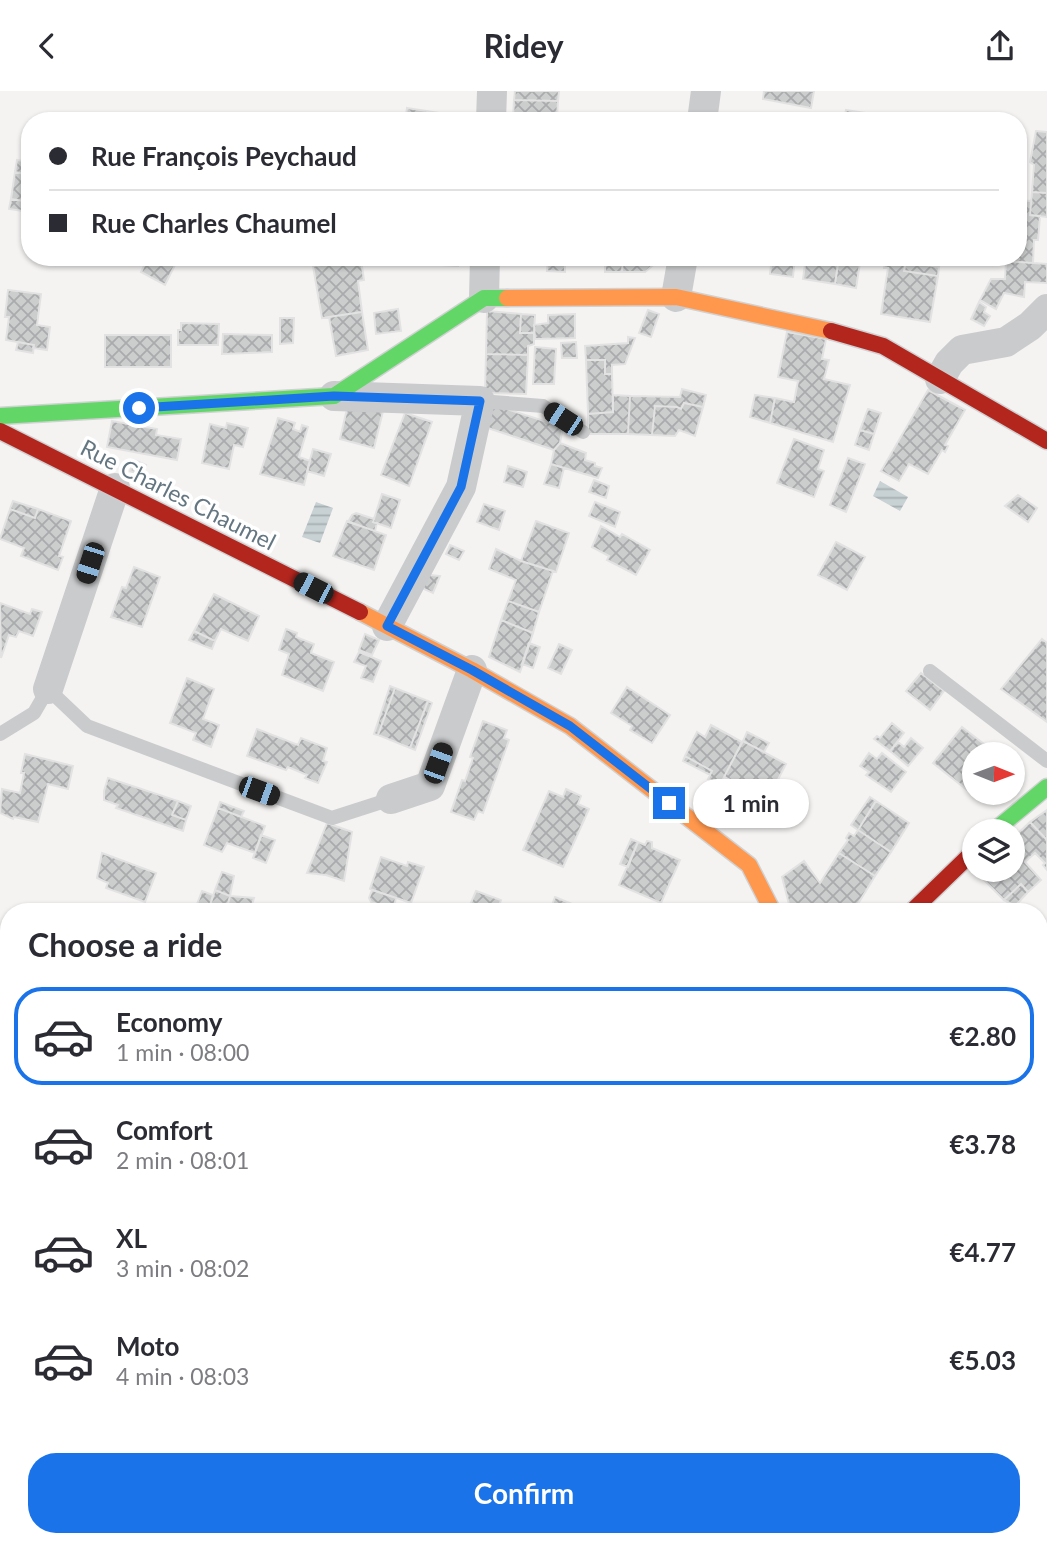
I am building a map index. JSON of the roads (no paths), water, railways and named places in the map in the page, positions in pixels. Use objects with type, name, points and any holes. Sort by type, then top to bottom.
[{"type":"street","points":[[491,112],[492,91]]},
{"type":"street","points":[[703,112],[706,91]]},
{"type":"street","points":[[484,298],[485,266]]},
{"type":"street","points":[[676,297],[681,266]]},
{"type":"street","points":[[334,396],[484,298],[676,297],[836,332],[883,346],[1047,441]]},
{"type":"street","points":[[940,379],[962,350],[1006,342],[1030,326],[1047,309]]},
{"type":"street","points":[[0,416],[334,396],[480,401],[461,487],[387,626]]},
{"type":"street","name":"Rue Charles Chaumel","points":[[0,431],[387,626],[472,670],[570,726],[749,865],[769,903]]},
{"type":"street","points":[[48,689],[116,488]]},
{"type":"street","points":[[391,800],[430,786],[472,670]]},
{"type":"street","points":[[1009,819],[1047,787]]},
{"type":"street","points":[[920,903],[962,863]]},
{"type":"lane","points":[[480,401],[543,406],[583,432]]},
{"type":"lane","points":[[930,671],[1047,761]]},
{"type":"lane","points":[[0,734],[34,713],[48,689],[87,726],[332,818],[391,800]]}]
